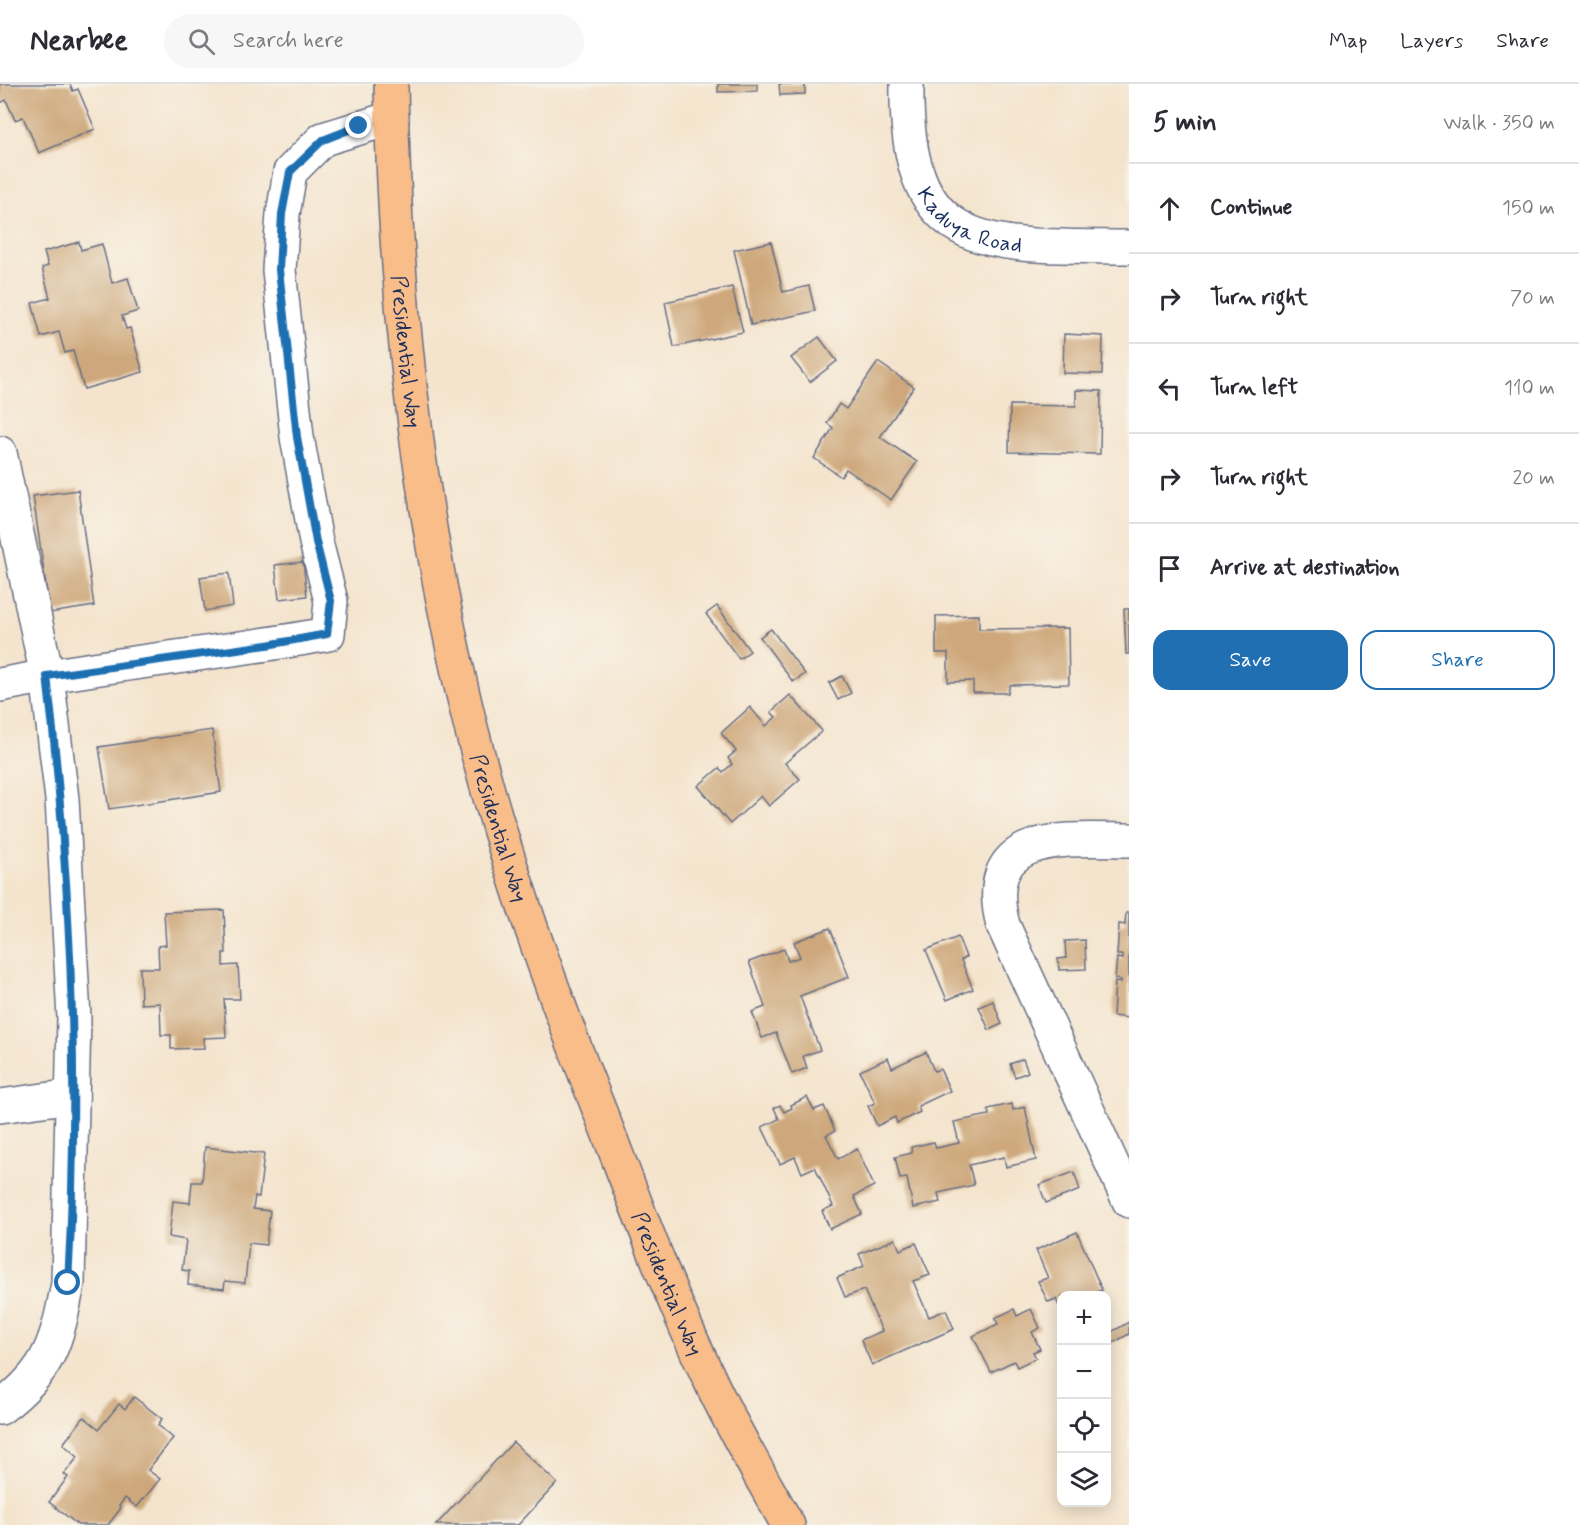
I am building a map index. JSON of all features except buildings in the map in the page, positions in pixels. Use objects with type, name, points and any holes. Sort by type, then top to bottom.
[{"type":"main road","name":"Presidential Way","points":[[391,84],[403,318],[430,534],[461,687],[488,790],[552,991],[650,1241],[710,1379],[788,1525]]},
{"type":"street","name":"Kaduya Road","points":[[907,84],[910,134],[917,168],[928,199],[943,218],[965,232],[996,242],[1035,246],[1129,247]]},
{"type":"street","points":[[0,685],[327,634],[331,601],[316,542],[297,437],[279,270],[282,214],[290,172],[323,140],[392,118]]},
{"type":"street","points":[[0,453],[47,676],[62,810],[74,1018],[68,1283],[62,1314],[44,1365],[31,1383],[0,1408]]},
{"type":"street","points":[[1129,840],[1065,839],[1023,850],[1009,862],[999,878],[997,900],[1003,925],[1129,1201]]},
{"type":"street","points":[[0,1106],[72,1096]]},
{"type":"route","points":[[68,1283],[74,1018],[62,799],[47,676],[267,645],[327,634],[331,601],[316,542],[297,437],[279,270],[282,214],[290,172],[323,140],[359,126]]}]
